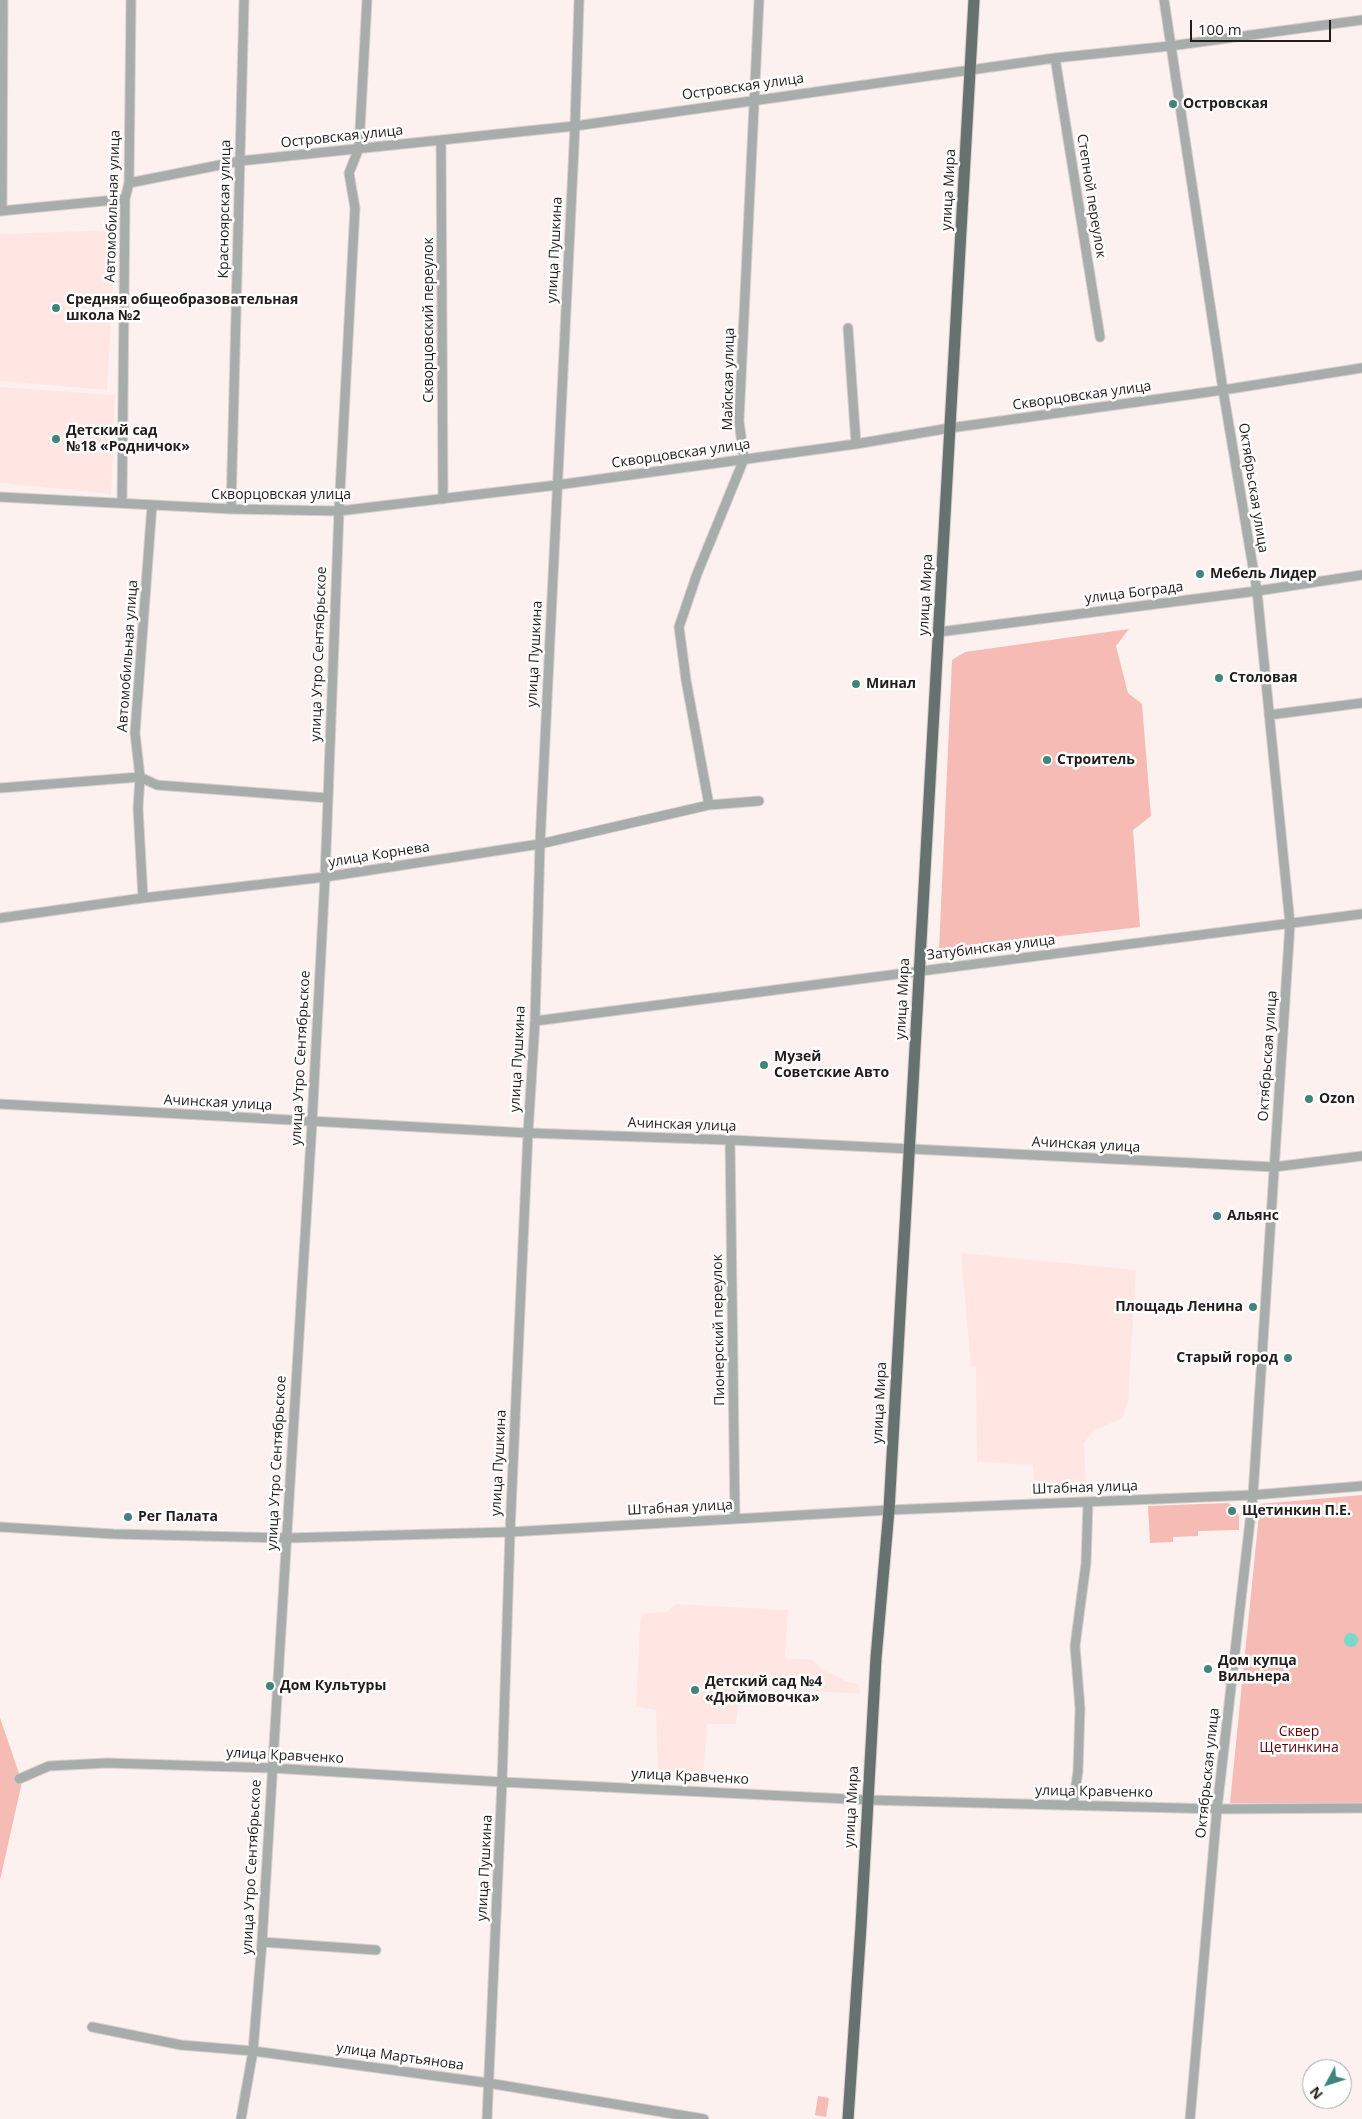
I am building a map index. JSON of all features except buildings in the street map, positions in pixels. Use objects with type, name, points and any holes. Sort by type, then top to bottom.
[{"type":"main road","name":"улица Мира","points":[[848,2119],[876,1658],[889,1510],[974,0]]},
{"type":"street","points":[[3,0],[1,211],[125,199]]},
{"type":"street","name":"Автомобильная улица","points":[[122,503],[125,199],[129,182],[131,0]]},
{"type":"street","name":"Красноярская улица","points":[[231,509],[244,0]]},
{"type":"street","name":"улица Утро Сентябрьское","points":[[241,2119],[253,2051],[262,1942],[271,1768],[312,1123],[325,877],[339,511],[355,208],[349,173],[359,148],[366,0]]},
{"type":"street","name":"улица Пушкина","points":[[487,2119],[502,1782],[510,1532],[535,1021],[540,844],[575,126],[579,0]]},
{"type":"street","name":"Майская улица","points":[[708,805],[686,680],[679,627],[697,574],[744,459],[739,421],[759,0]]},
{"type":"street","name":"Октябрьская улица","points":[[1164,0],[1223,390],[1256,591],[1290,924],[1253,1495],[1217,1809],[1190,2119]]},
{"type":"street","name":"Островская улица","points":[[129,182],[240,161],[575,126],[754,99],[1055,58],[1170,46],[1362,20]]},
{"type":"street","name":"Степной переулок","points":[[1055,58],[1100,337]]},
{"type":"street","name":"Скворцовский переулок","points":[[441,141],[443,499]]},
{"type":"street","points":[[848,328],[856,444]]},
{"type":"street","name":"Скворцовская улица","points":[[0,498],[231,509],[339,511],[557,485],[856,444],[950,428],[1223,390],[1362,368]]},
{"type":"street","name":"Автомобильная улица","points":[[144,898],[138,808],[140,777],[135,733],[152,505]]},
{"type":"street","name":"улица Бограда","points":[[939,632],[1256,591],[1362,575]]},
{"type":"street","points":[[1269,714],[1362,703]]},
{"type":"street","points":[[0,788],[140,777],[157,785],[328,798]]},
{"type":"street","name":"улица Корнева","points":[[0,918],[144,898],[325,877],[540,844],[708,805],[759,802]]},
{"type":"street","name":"Затубинская улица","points":[[535,1021],[1362,914]]},
{"type":"street","name":"Ачинская улица","points":[[0,1104],[528,1134],[730,1140],[1274,1167],[1362,1156]]},
{"type":"street","name":"Пионерский переулок","points":[[730,1140],[735,1519]]},
{"type":"street","name":"Штабная улица","points":[[0,1527],[113,1534],[287,1538],[510,1532],[889,1510],[1253,1495],[1362,1486]]},
{"type":"street","points":[[1073,1806],[1078,1771],[1080,1708],[1075,1646],[1086,1563],[1088,1502]]},
{"type":"street","name":"улица Кравченко","points":[[19,1779],[49,1766],[107,1763],[271,1768],[502,1782],[868,1800],[1217,1809],[1362,1808]]},
{"type":"street","points":[[262,1942],[376,1950]]},
{"type":"street","name":"улица Мартьянова","points":[[92,2027],[182,2045],[253,2051],[488,2084],[704,2119]]},
{"type":"shaded area","name":"Средняя общеобразовательная школа №2","points":[[116,230],[107,390],[0,381],[0,234]]},
{"type":"shaded area","name":"Детский сад №18 «Родничок»","points":[[0,387],[115,395],[111,494],[0,483]]},
{"type":"shaded area","points":[[961,1253],[1136,1270],[1128,1403],[1122,1418],[1093,1431],[1084,1443],[1086,1489],[1034,1491],[1033,1465],[977,1462],[976,1366],[971,1367]]},
{"type":"shaded area","name":"Детский сад №4 «Дюймовочка»","points":[[675,1604],[788,1610],[785,1658],[813,1660],[821,1669],[848,1682],[859,1684],[860,1694],[754,1687],[752,1699],[739,1700],[736,1724],[707,1724],[703,1776],[658,1774],[656,1710],[636,1707],[640,1623],[642,1616],[647,1613],[667,1612]]},
{"type":"green space","name":"Строитель","points":[[1129,629],[1116,646],[1128,693],[1142,704],[1151,816],[1133,830],[1140,927],[939,950],[952,660],[965,652]]},
{"type":"green space","name":"Сквер Щетинкина","points":[[1362,1495],[1362,1803],[1230,1803],[1260,1504]]},
{"type":"green space","points":[[1228,1503],[1235,1507],[1239,1516],[1239,1530],[1198,1531],[1198,1536],[1173,1537],[1173,1542],[1150,1543],[1148,1506]]},
{"type":"green space","points":[[0,1718],[22,1782],[0,1880]]},
{"type":"green space","points":[[818,2096],[829,2098],[826,2117],[815,2115]]},
{"type":"water","points":[[1348,1633],[1354,1633],[1358,1640],[1354,1647],[1348,1647],[1344,1643],[1344,1637]]},
{"type":"place","name":"Островская","points":[[1173,104]]},
{"type":"place","name":"Средняя общеобразовательная школа №2","points":[[56,308]]},
{"type":"place","name":"Детский сад №18 «Родничок»","points":[[56,439]]},
{"type":"place","name":"Мебель Лидер","points":[[1200,574]]},
{"type":"place","name":"Столовая","points":[[1219,678]]},
{"type":"place","name":"Минал","points":[[856,684]]},
{"type":"place","name":"Строитель","points":[[1047,760]]},
{"type":"place","name":"Музей Советские Авто","points":[[764,1065]]},
{"type":"place","name":"Ozon","points":[[1309,1099]]},
{"type":"place","name":"Альянс","points":[[1217,1216]]},
{"type":"place","name":"Площадь Ленина","points":[[1253,1307]]},
{"type":"place","name":"Старый город","points":[[1288,1358]]},
{"type":"place","name":"Щетинкин П.Е.","points":[[1232,1511]]},
{"type":"place","name":"Рег Палата","points":[[128,1517]]},
{"type":"place","name":"Дом купца Вильнера","points":[[1208,1669]]},
{"type":"place","name":"Дом Культуры","points":[[270,1686]]},
{"type":"place","name":"Детский сад №4 «Дюймовочка»","points":[[695,1690]]}]
